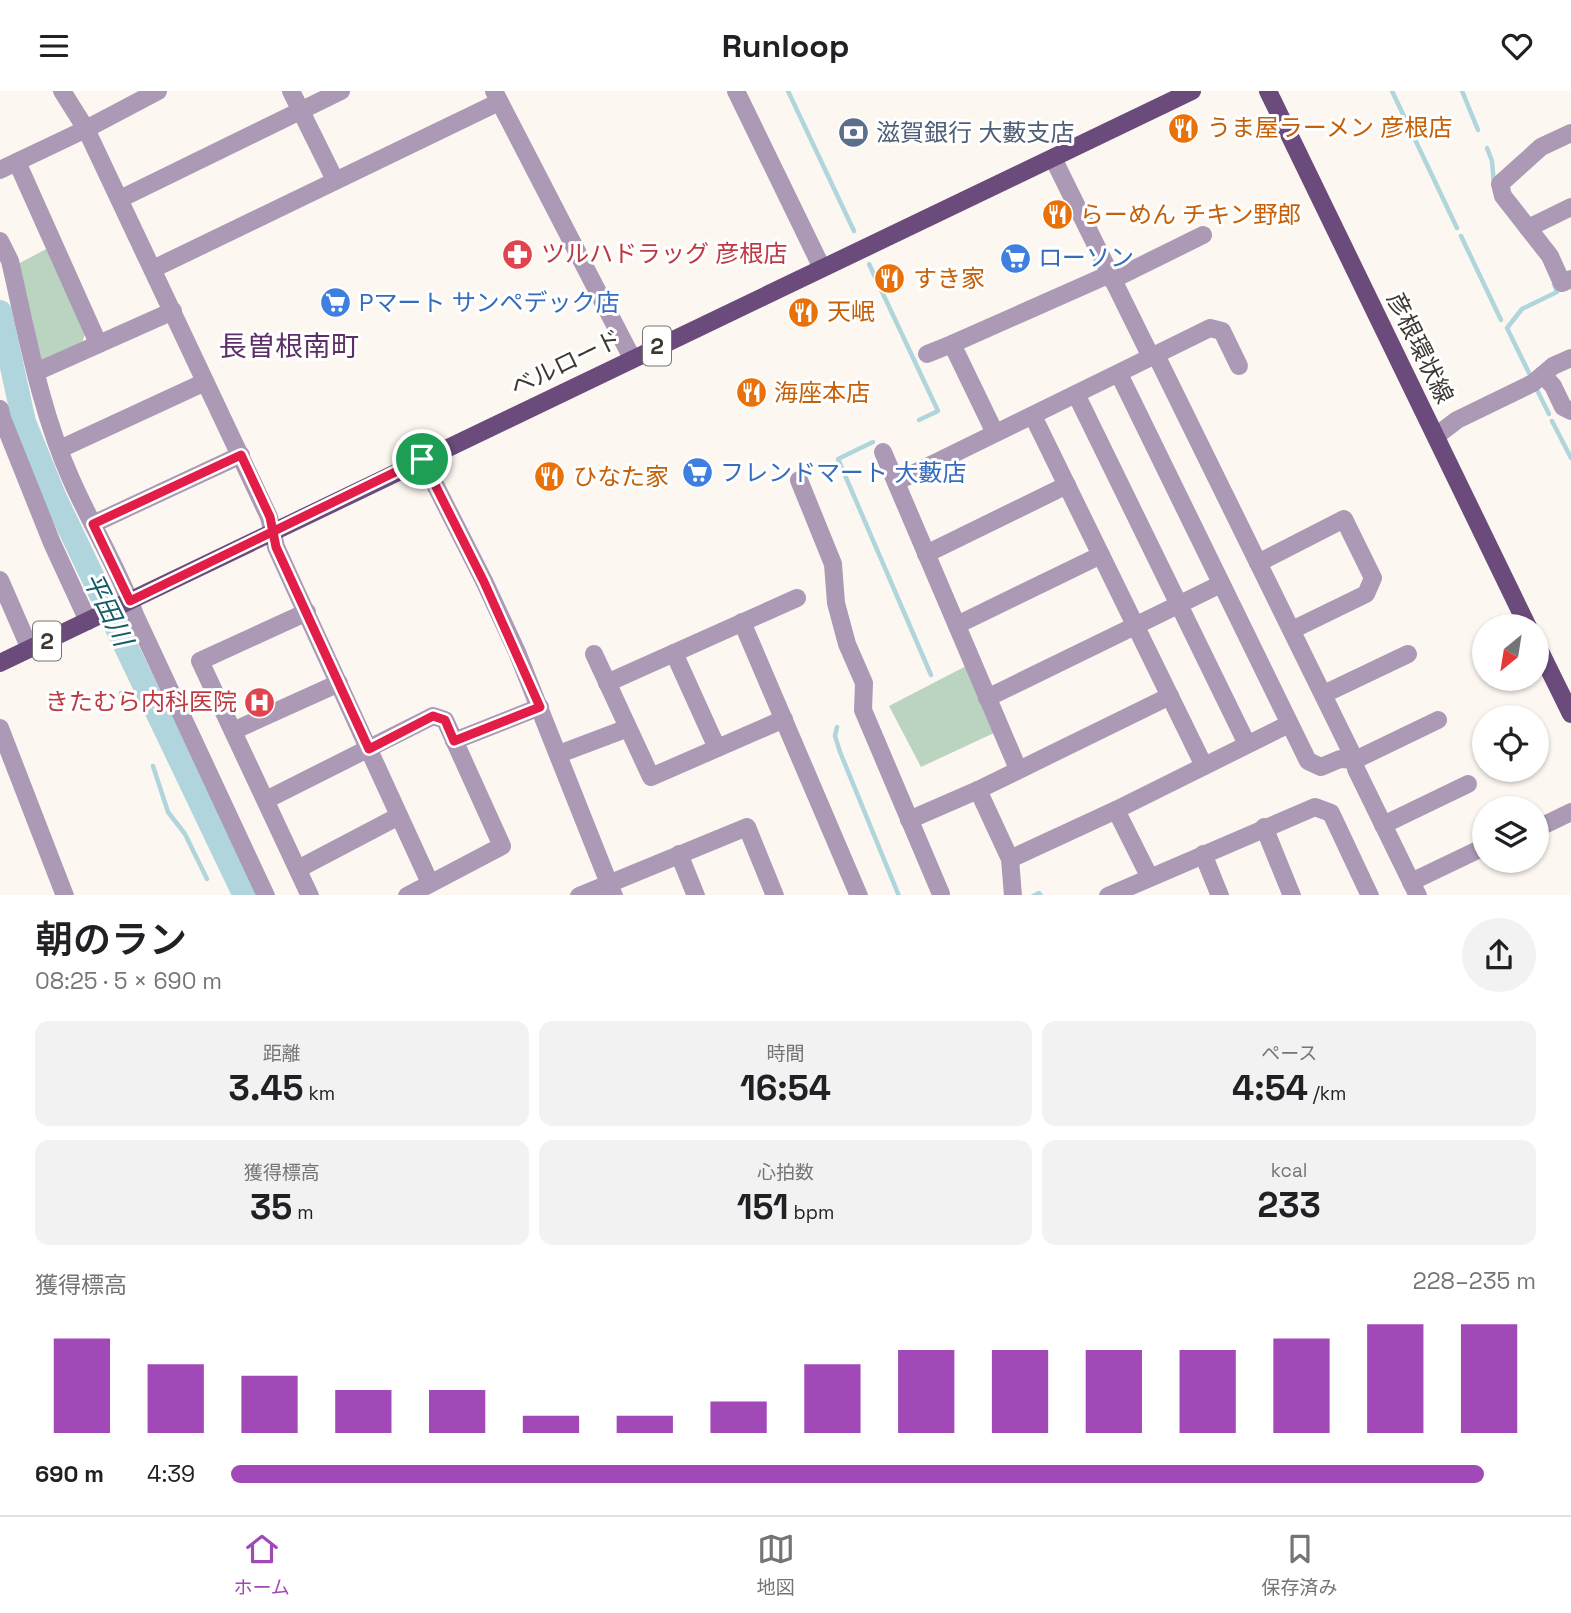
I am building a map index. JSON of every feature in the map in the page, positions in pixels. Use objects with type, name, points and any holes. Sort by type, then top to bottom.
[{"type":"main road","name":"彦根環状線","points":[[1268,91],[1522,614]]},
{"type":"main road","name":"ベルロード","points":[[0,663],[1054,158],[1180,94]]},
{"type":"main road","points":[[1549,669],[1571,714]]},
{"type":"street","points":[[62,91],[86,129],[270,517],[276,547],[430,883]]},
{"type":"street","points":[[0,170],[158,91]]},
{"type":"street","points":[[291,91],[335,180]]},
{"type":"street","points":[[120,199],[341,91]]},
{"type":"street","points":[[736,91],[822,268]]},
{"type":"street","points":[[153,269],[335,180],[496,96],[632,358]]},
{"type":"street","points":[[1571,133],[1541,147],[1500,184],[1503,196],[1550,256],[1562,283],[1571,279]]},
{"type":"street","points":[[1054,158],[1111,277],[1324,694],[1355,760],[1356,769],[1415,889],[1472,854]]},
{"type":"street","points":[[17,162],[98,343]]},
{"type":"street","points":[[1528,229],[1571,208]]},
{"type":"street","points":[[927,354],[1111,277],[1203,235]]},
{"type":"street","points":[[0,241],[10,261],[36,372],[60,449],[127,603],[266,895]]},
{"type":"street","points":[[36,372],[173,311]]},
{"type":"street","points":[[895,482],[1210,328],[1222,331],[1239,366]]},
{"type":"street","points":[[952,344],[995,433]]},
{"type":"street","points":[[1436,436],[1457,421],[1533,383],[1553,366],[1571,358]]},
{"type":"street","points":[[1119,373],[1308,761],[1321,767],[1340,759],[1355,760],[1438,720]]},
{"type":"street","points":[[1543,375],[1553,386],[1563,407],[1571,411]]},
{"type":"street","points":[[60,449],[205,382]]},
{"type":"street","points":[[1076,394],[1247,744]]},
{"type":"street","points":[[1,415],[52,543],[91,620]]},
{"type":"street","points":[[1033,416],[1204,766]]},
{"type":"street","points":[[883,452],[1018,769]]},
{"type":"street","points":[[93,524],[241,455]]},
{"type":"street","points":[[422,459],[484,582],[540,707],[611,889]]},
{"type":"street","points":[[798,480],[832,564],[836,603],[847,644],[864,683],[863,710],[941,894]]},
{"type":"street","points":[[926,554],[1068,485]]},
{"type":"street","points":[[1258,563],[1344,519],[1373,578],[1366,594],[1292,630]]},
{"type":"street","points":[[957,625],[1101,555]]},
{"type":"street","points":[[0,580],[30,649]]},
{"type":"street","points":[[987,698],[1221,584]]},
{"type":"street","points":[[607,683],[797,598]]},
{"type":"street","points":[[307,612],[200,661],[310,895]]},
{"type":"street","points":[[742,622],[859,895]]},
{"type":"street","points":[[674,653],[717,748]]},
{"type":"street","points":[[1324,694],[1408,654]]},
{"type":"street","points":[[594,655],[651,777],[784,719]]},
{"type":"street","points":[[233,731],[339,683]]},
{"type":"street","points":[[909,820],[978,790],[1170,696]]},
{"type":"street","points":[[454,741],[540,707]]},
{"type":"street","points":[[265,800],[433,716],[445,720],[502,846],[407,895]]},
{"type":"street","points":[[1010,859],[1289,724]]},
{"type":"street","points":[[0,728],[65,895]]},
{"type":"street","points":[[559,754],[628,728]]},
{"type":"street","points":[[1383,825],[1468,784]]},
{"type":"street","points":[[978,790],[1010,859],[1013,895]]},
{"type":"street","points":[[1108,895],[1315,807],[1331,813],[1370,895]]},
{"type":"street","points":[[1116,810],[1149,877]]},
{"type":"street","points":[[1549,823],[1571,812]]},
{"type":"street","points":[[298,869],[399,816]]},
{"type":"street","points":[[579,895],[611,889],[679,854],[747,827],[775,895]]},
{"type":"street","points":[[1264,827],[1292,895]]},
{"type":"street","points":[[679,854],[696,895]]},
{"type":"street","points":[[1203,854],[1220,895]]},
{"type":"green space","points":[[48,248],[85,334],[82,343],[43,363],[39,361],[14,266]]},
{"type":"green space","points":[[966,666],[994,733],[921,767],[889,706]]},
{"type":"waterway","points":[[788,91],[854,231]]},
{"type":"waterway","points":[[1392,91],[1457,228]]},
{"type":"waterway","points":[[1462,91],[1478,130]]},
{"type":"waterway","points":[[1487,148],[1492,161],[1494,185]]},
{"type":"waterway","points":[[1461,236],[1501,320]]},
{"type":"waterway","points":[[869,264],[938,411],[919,420]]},
{"type":"waterway","points":[[1530,375],[1507,328],[1522,309],[1557,292],[1554,284]]},
{"type":"waterway","name":"平田川","points":[[0,312],[24,422],[55,498],[245,895]]},
{"type":"waterway","points":[[1537,390],[1549,414]]},
{"type":"waterway","points":[[1552,421],[1571,458]]},
{"type":"waterway","points":[[873,442],[838,459],[931,675]]},
{"type":"waterway","points":[[121,693],[129,709]]},
{"type":"waterway","points":[[837,727],[835,736],[840,752],[899,895]]},
{"type":"waterway","points":[[153,766],[168,812],[185,834],[207,879]]},
{"type":"waterway","points":[[1035,895],[1040,895]]},
{"type":"place","name":"うま屋ラーメン 彦根店","points":[[1184,128]]},
{"type":"place","name":"滋賀銀行 大藪支店","points":[[853,133]]},
{"type":"place","name":"らーめん チキン野郎","points":[[1057,215]]},
{"type":"place","name":"ツルハドラッグ 彦根店","points":[[518,254]]},
{"type":"place","name":"ローソン","points":[[1015,258]]},
{"type":"place","name":"すき家","points":[[890,279]]},
{"type":"place","name":"Pマート サンペデック店","points":[[336,303]]},
{"type":"place","name":"天岷","points":[[804,312]]},
{"type":"place","name":"海座本店","points":[[751,393]]},
{"type":"place","name":"フレンドマート 大藪店","points":[[697,473]]},
{"type":"place","name":"ひなた家","points":[[550,477]]},
{"type":"place","name":"きたむら内科医院","points":[[260,702]]},
{"type":"district","name":"長曽根南町","points":[[289,346]]},
{"type":"route","points":[[422,459],[272,533],[130,601],[93,524],[241,455],[270,517],[272,533],[276,547],[369,749],[433,716],[445,720],[454,741],[540,707],[484,582],[422,459]]}]
